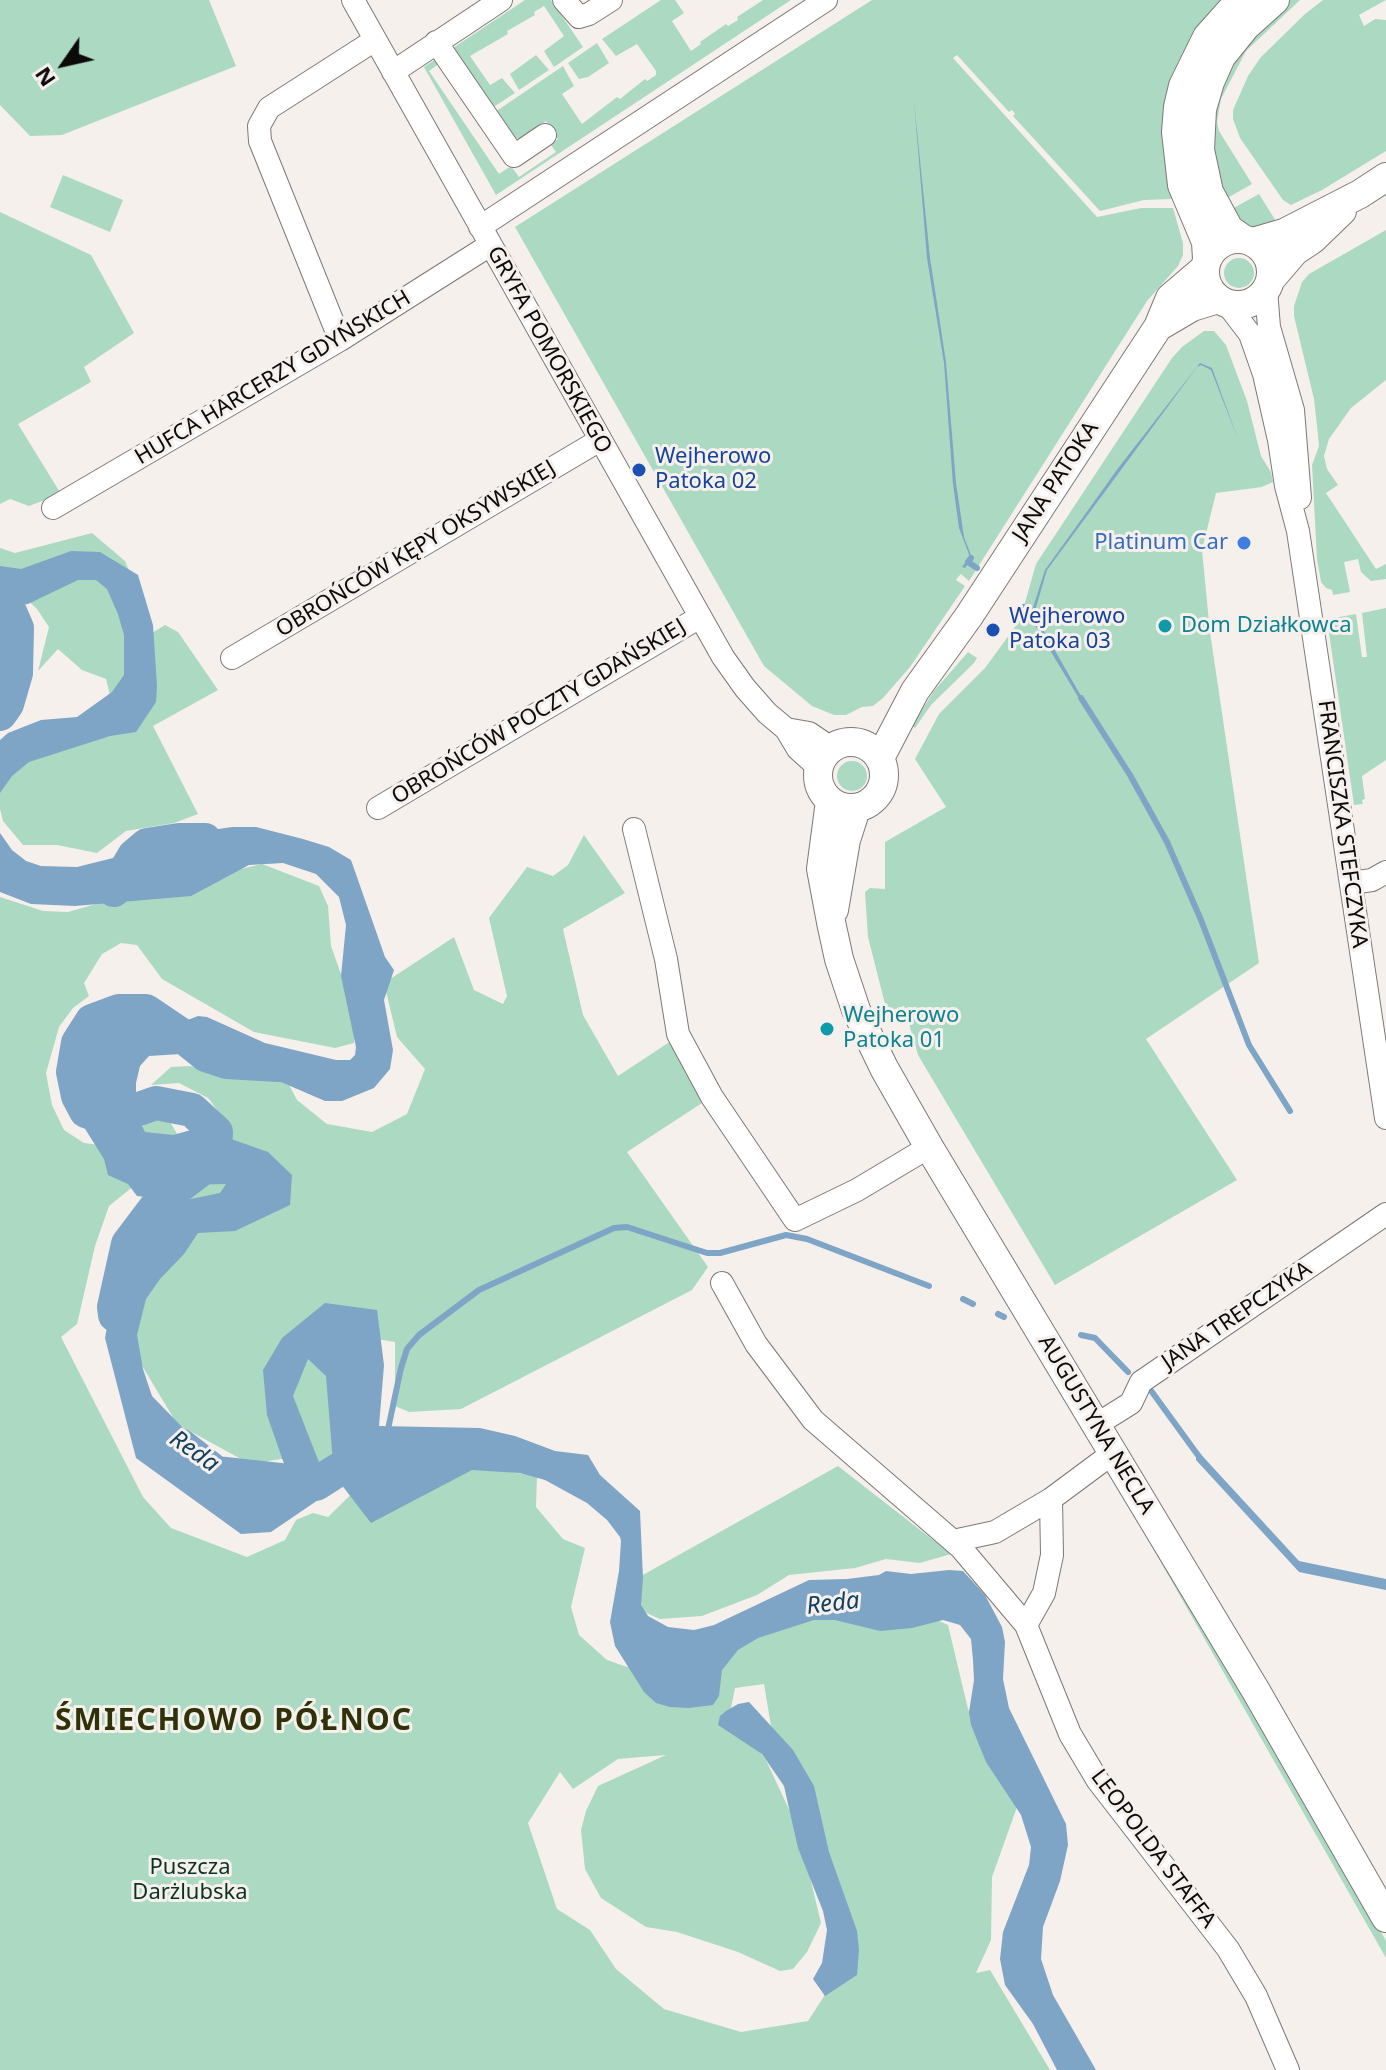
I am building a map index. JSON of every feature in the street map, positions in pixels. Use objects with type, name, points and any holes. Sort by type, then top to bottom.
[{"type":"main road","points":[[1240,0],[1207,37],[1183,86],[1178,107],[1176,132],[1182,185],[1206,242],[1205,281],[1222,301],[1249,303],[1295,251],[1313,239],[1360,194]]},
{"type":"main road","points":[[1268,285],[1268,258],[1229,229],[1209,192],[1200,150],[1202,109],[1221,57],[1246,26],[1275,0]]},
{"type":"main road","points":[[1158,327],[1170,298],[1206,264],[1221,243],[1284,233],[1386,177]]},
{"type":"main road","name":"JANA PATOKA","points":[[871,751],[969,616],[1158,327],[1192,307],[1222,301]]},
{"type":"main road","points":[[845,742],[871,751],[884,771],[884,784],[878,796],[868,804],[843,805],[821,792],[817,780],[824,758],[845,742]]},
{"type":"main road","name":"AUGUSTYNA NECLA","points":[[843,805],[846,840],[831,922],[839,959],[856,1010],[884,1068],[1256,1691],[1386,1918]]},
{"type":"street","name":"GRYFA POMORSKIEGO","points":[[353,0],[723,657],[767,713],[786,729],[809,733],[824,758]]},
{"type":"street","points":[[393,72],[501,0]]},
{"type":"street","points":[[564,0],[575,15],[584,17],[611,0]]},
{"type":"street","name":"HUFCA HARCERZY GDYŃSKICH","points":[[53,508],[340,340],[826,0]]},
{"type":"street","points":[[340,340],[260,141],[259,126],[269,108],[375,40]]},
{"type":"street","points":[[436,42],[514,156],[545,135]]},
{"type":"street","name":"FRANCISZKA STEFCZYKA","points":[[1268,285],[1269,327],[1285,374],[1285,421]]},
{"type":"street","name":"FRANCISZKA STEFCZYKA","points":[[1222,301],[1250,334],[1285,421],[1300,487],[1298,531],[1386,1118]]},
{"type":"street","name":"OBROŃCÓW KĘPY OKSYWSKIEJ","points":[[232,658],[600,440]]},
{"type":"street","name":"OBROŃCÓW POCZTY GDAŃSKIEJ","points":[[378,808],[700,617]]},
{"type":"street","points":[[634,829],[666,959],[678,1034],[712,1097],[795,1220],[857,1190],[929,1147]]},
{"type":"street","points":[[1351,883],[1372,880],[1386,872]]},
{"type":"street","name":"JANA TREPCZYKA","points":[[1096,1425],[1131,1403],[1141,1382],[1386,1214]]},
{"type":"street","name":"LEOPOLDA STAFFA","points":[[722,1283],[756,1344],[813,1420],[953,1541],[1026,1625],[1070,1734],[1098,1781],[1228,1949],[1256,1996],[1288,2070]]},
{"type":"street","points":[[953,1541],[995,1532],[1051,1499],[1113,1453]]},
{"type":"street","points":[[1026,1625],[1044,1593],[1052,1555],[1051,1499]]},
{"type":"green space","points":[[0,0],[209,0],[236,66],[62,135],[30,136],[0,105]]},
{"type":"green space","points":[[525,0],[551,0],[583,47],[554,67],[544,51],[564,36],[544,6],[534,12],[535,15],[507,31],[508,34],[470,56],[490,85],[502,78],[515,93],[492,108],[453,48]]},
{"type":"green space","points":[[661,0],[675,0],[684,13],[672,21],[691,51],[763,0],[791,0],[496,195],[424,67],[436,59],[440,63],[429,71],[499,174],[511,166],[519,177],[556,152],[551,145],[558,139],[546,121],[522,138],[513,138],[495,112],[563,66],[574,86],[562,94],[582,124],[617,97],[620,99],[645,79],[647,81],[656,75],[637,44],[616,56],[602,39]]},
{"type":"green space","points":[[872,0],[1228,0],[1177,197],[1171,199],[1144,200],[1100,211],[1013,116],[1012,110],[1009,112],[957,55],[953,58],[1097,217],[1141,208],[1173,208],[1183,243],[1183,255],[1178,266],[1147,301],[969,581],[961,574],[956,580],[965,586],[910,667],[873,706],[862,707],[846,715],[834,715],[812,706],[764,666],[515,227]]},
{"type":"green space","points":[[1289,0],[1300,0],[1246,51],[1221,99],[1217,122],[1219,131],[1252,184],[1222,201],[1208,146],[1221,78],[1260,25]]},
{"type":"green space","points":[[1323,0],[1386,0],[1359,15],[1364,26],[1375,19],[1386,20],[1386,151],[1291,205],[1283,200],[1240,138],[1233,110],[1248,76],[1261,57]]},
{"type":"green space","points":[[597,43],[609,63],[588,77],[579,79],[568,63]]},
{"type":"green space","points":[[536,55],[549,70],[519,90],[510,74]]},
{"type":"green space","points":[[63,175],[123,200],[110,232],[50,207]]},
{"type":"green space","points":[[1259,194],[1279,226],[1251,230],[1228,211]]},
{"type":"green space","points":[[0,212],[91,255],[134,333],[84,367],[91,382],[18,424],[61,494],[29,506],[10,499],[0,504]]},
{"type":"green space","points":[[1386,230],[1386,380],[1351,408],[1329,439],[1324,456],[1327,469],[1338,485],[1326,493],[1376,569],[1386,564],[1386,579],[1371,581],[1361,572],[1358,559],[1344,562],[1350,592],[1333,595],[1332,590],[1321,582],[1317,559],[1312,465],[1319,446],[1314,399],[1294,306],[1302,282],[1309,274]]},
{"type":"green space","points":[[1239,258],[1250,262],[1254,273],[1250,284],[1239,288],[1228,284],[1224,273],[1228,262]]},
{"type":"green space","points":[[1204,331],[1214,331],[1226,345],[1247,401],[1261,456],[1273,482],[1262,487],[1216,493],[1202,550],[1210,632],[1259,963],[1146,1039],[1237,1180],[1055,1285],[918,1055],[904,1006],[887,1012],[868,937],[865,892],[870,888],[885,889],[885,842],[946,807],[915,759],[939,714],[985,668],[1020,620],[1036,564],[1172,358]]},
{"type":"green space","points":[[92,533],[125,561],[152,633],[165,625],[178,632],[218,690],[153,726],[198,814],[174,823],[126,831],[97,853],[57,845],[23,845],[3,821],[0,809],[0,780],[6,767],[115,716],[106,679],[82,670],[58,649],[38,671],[49,627],[37,609],[0,574],[0,548],[15,553]]},
{"type":"green space","points":[[1386,608],[1386,760],[1362,776],[1365,799],[1362,800],[1363,804],[1354,805],[1328,626],[1334,618],[1356,614],[1362,657],[1367,657],[1362,613]]},
{"type":"green space","points":[[968,652],[977,658],[974,663],[931,705],[915,728],[912,726],[934,691]]},
{"type":"green space","points":[[852,761],[863,765],[867,776],[863,787],[852,791],[841,787],[837,776],[841,765]]},
{"type":"green space","points":[[584,835],[625,893],[563,929],[583,1015],[618,1076],[674,1039],[702,1103],[627,1152],[708,1267],[692,1290],[461,1409],[409,1412],[395,1406],[395,1342],[370,1338],[351,1438],[311,1471],[293,1457],[250,1464],[177,1424],[132,1349],[127,1309],[133,1257],[138,1243],[173,1201],[199,1189],[231,1160],[225,1120],[208,1098],[179,1083],[151,1085],[171,1067],[189,1066],[230,1074],[286,1079],[297,1100],[327,1124],[372,1132],[407,1114],[425,1069],[397,1037],[384,983],[454,937],[474,990],[503,1004],[507,996],[489,918],[527,867],[553,876],[568,865]]},
{"type":"green space","name":"Puszcza Darżlubska","points":[[262,864],[319,886],[328,906],[331,946],[357,1019],[354,1043],[335,1048],[254,1032],[162,979],[137,945],[121,943],[102,954],[84,983],[89,996],[73,1008],[59,1027],[46,1073],[52,1105],[64,1130],[84,1143],[116,1147],[153,1118],[169,1120],[180,1139],[135,1185],[109,1206],[95,1246],[77,1324],[61,1337],[143,1497],[171,1528],[247,1557],[285,1540],[296,1520],[313,1513],[328,1517],[374,1472],[414,1457],[537,1476],[536,1507],[563,1539],[585,1548],[571,1607],[579,1635],[607,1660],[627,1667],[792,1618],[920,1612],[948,1625],[968,1709],[1017,1807],[992,1877],[991,1940],[976,1973],[990,1970],[1050,2070],[0,2070],[0,897],[43,911],[68,912]],"holes":[[[764,1684],[771,1726],[811,1801],[841,1970],[808,2021],[741,2032],[664,2009],[616,1969],[590,1930],[557,1909],[528,1823],[560,1772],[573,1789],[618,1759],[666,1755],[598,1786],[586,1811],[581,1830],[585,1869],[601,1898],[646,1927],[677,1932],[738,1952],[780,1971],[793,1969],[807,1952],[821,1923],[799,1831],[766,1760],[730,1713],[735,1688]]]},
{"type":"green space","points":[[838,1466],[951,1554],[920,1563],[886,1559],[855,1568],[789,1575],[757,1595],[702,1616],[660,1619],[635,1608],[641,1576]]},
{"type":"green space","points":[[1146,1536],[1222,1655],[1386,1941],[1386,1958]]},
{"type":"water","points":[[914,101],[930,258],[946,362],[956,483],[964,537],[972,558],[965,568],[962,567],[970,557],[959,528],[953,484],[944,363],[927,258]]},
{"type":"water","points":[[1200,363],[1212,368],[1238,439],[1211,370],[1201,365],[1197,367],[1047,570],[1034,614],[1085,703],[1083,705],[1030,617],[1045,570],[1119,467]]},
{"type":"water","points":[[71,551],[100,552],[138,575],[153,625],[156,702],[136,732],[110,736],[29,762],[12,776],[0,793],[0,740],[8,733],[41,720],[77,717],[112,692],[124,675],[124,635],[118,614],[107,589],[96,580],[78,580],[28,604],[0,607],[0,566],[21,569]]},
{"type":"water","points":[[256,827],[303,839],[329,847],[351,860],[385,957],[394,970],[384,1000],[393,1050],[390,1069],[374,1088],[342,1101],[325,1101],[244,1066],[197,1053],[149,1056],[140,1066],[136,1083],[136,1114],[145,1132],[173,1135],[191,1130],[208,1137],[234,1140],[268,1152],[292,1175],[290,1205],[235,1231],[198,1233],[146,1299],[137,1335],[152,1396],[185,1430],[219,1477],[274,1494],[290,1481],[267,1415],[263,1370],[282,1338],[325,1303],[377,1310],[384,1365],[379,1426],[480,1428],[515,1436],[555,1451],[588,1455],[600,1475],[640,1511],[641,1605],[648,1616],[668,1627],[694,1630],[714,1625],[809,1580],[847,1579],[879,1575],[886,1571],[911,1574],[963,1571],[985,1595],[1002,1627],[1005,1642],[1003,1679],[1009,1708],[1066,1824],[1068,1845],[1060,1881],[1043,1927],[1041,1959],[1053,1995],[1096,2070],[1057,2070],[1033,2024],[1005,1985],[1000,1959],[1003,1932],[1029,1865],[1031,1847],[1021,1815],[986,1762],[971,1725],[969,1712],[974,1680],[971,1639],[960,1625],[943,1620],[912,1628],[880,1631],[835,1620],[814,1620],[758,1638],[738,1650],[722,1670],[719,1696],[713,1705],[670,1707],[656,1703],[644,1692],[615,1646],[610,1622],[621,1541],[607,1520],[587,1503],[545,1480],[520,1473],[472,1470],[371,1523],[334,1475],[326,1376],[308,1359],[293,1396],[324,1475],[321,1498],[271,1532],[241,1534],[136,1458],[105,1338],[116,1279],[176,1202],[220,1193],[226,1184],[179,1185],[145,1197],[137,1196],[128,1184],[108,1175],[104,1159],[82,1124],[89,1052],[101,1031],[113,1026],[149,1022],[177,1024],[198,1016],[207,1017],[265,1043],[336,1060],[350,1060],[355,1055],[356,1047],[341,976],[346,925],[339,897],[316,874],[283,863],[249,865],[191,896],[75,906],[31,904],[0,892],[0,833],[12,850],[26,861],[41,866],[77,867],[145,850],[160,842],[198,832]]},
{"type":"water","points":[[1196,1449],[1299,1561],[1386,1579],[1386,1590],[1299,1572],[1196,1460]]},
{"type":"water","points":[[749,1702],[793,1750],[814,1786],[829,1852],[857,1931],[857,1975],[825,1996],[813,1979],[822,1963],[827,1930],[823,1911],[798,1848],[784,1786],[762,1754],[718,1725],[720,1716],[726,1711]]},
{"type":"waterway","points":[[971,558],[968,562],[977,568]]},
{"type":"waterway","name":"Reda","points":[[0,589],[17,628],[16,673],[7,704],[0,714]]},
{"type":"waterway","points":[[1024,607],[1034,612],[1033,616]]},
{"type":"waterway","points":[[1081,698],[1130,775],[1167,842],[1249,1045],[1290,1111]]},
{"type":"waterway","name":"Reda","points":[[114,890],[134,856],[147,845],[205,840]]},
{"type":"waterway","name":"Reda","points":[[115,1315],[114,1307],[128,1244],[162,1199],[215,1159],[216,1132],[192,1110],[156,1103],[110,1119],[86,1111],[78,1096],[73,1072],[78,1043],[92,1021],[119,1011],[146,1011],[206,1055],[227,1062],[278,1065]]},
{"type":"waterway","points":[[387,1434],[407,1349],[419,1335],[479,1290],[614,1228],[627,1227],[707,1253],[720,1253],[786,1235],[807,1239],[929,1286]]},
{"type":"waterway","points":[[963,1299],[973,1304]]},
{"type":"waterway","points":[[998,1314],[1004,1317]]},
{"type":"waterway","points":[[1081,1335],[1095,1338],[1128,1372]]},
{"type":"waterway","points":[[1152,1392],[1200,1458]]},
{"type":"waterway","name":"Reda","points":[[180,1445],[216,1473],[316,1484],[371,1449]]},
{"type":"place","name":"Wejherowo Patoka 02","points":[[639,470]]},
{"type":"place","name":"Platinum Car","points":[[1244,543]]},
{"type":"place","name":"Dom Działkowca","points":[[1165,626]]},
{"type":"place","name":"Wejherowo Patoka 03","points":[[993,630]]},
{"type":"place","name":"Wejherowo Patoka 01","points":[[827,1029]]},
{"type":"district","name":"ŚMIECHOWO PÓŁNOC","points":[[234,1721]]}]
